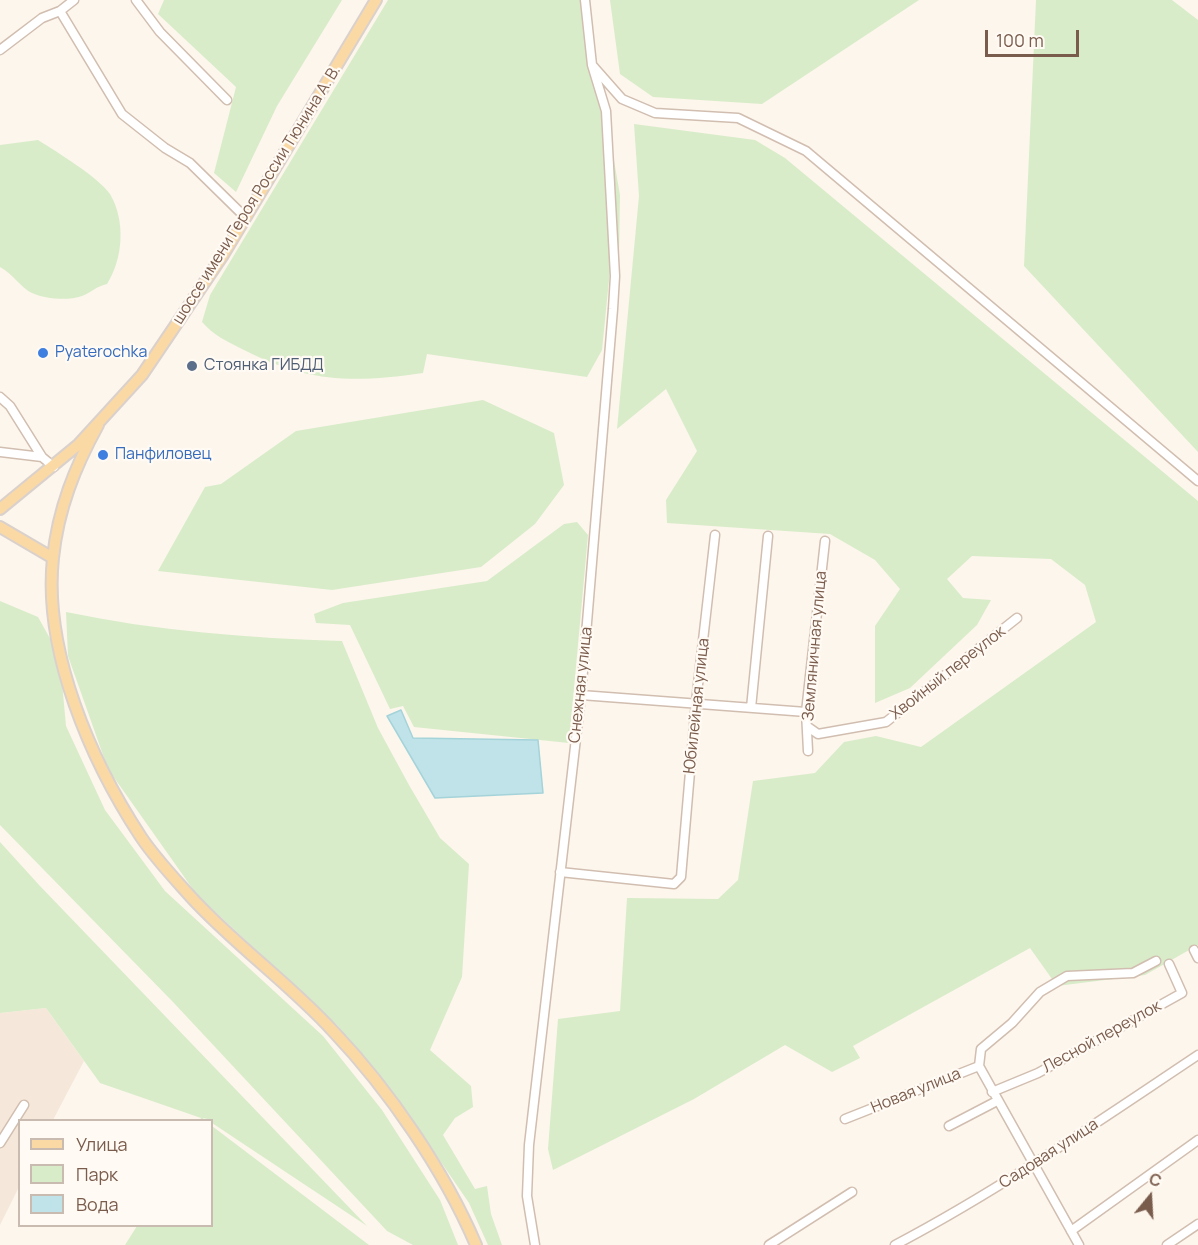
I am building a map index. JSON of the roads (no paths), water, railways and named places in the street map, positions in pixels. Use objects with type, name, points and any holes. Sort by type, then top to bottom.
[{"type":"main road","name":"шоссе имени Героя России Тюнина А. В.","points":[[0,509],[54,467],[98,425],[142,375],[246,218],[376,0]]},
{"type":"main road","points":[[98,425],[66,493],[53,558],[52,597],[60,656],[78,712],[120,804],[142,840],[192,898],[333,1030],[399,1111],[462,1212],[476,1245]]},
{"type":"main road","points":[[0,527],[53,558]]},
{"type":"street","points":[[0,50],[42,18],[60,11],[74,0]]},
{"type":"street","points":[[136,0],[160,32],[227,100]]},
{"type":"street","name":"Снежная улица","points":[[534,1245],[527,1197],[529,1145],[581,695],[615,276],[606,111],[592,65],[585,0]]},
{"type":"street","points":[[60,11],[122,114],[165,148],[190,163],[246,218]]},
{"type":"street","points":[[592,65],[622,99],[647,110],[682,116],[738,118],[806,151],[1198,481]]},
{"type":"street","points":[[0,397],[10,406],[42,457],[54,467]]},
{"type":"street","points":[[0,452],[42,457]]},
{"type":"street","name":"Юбилейная улица","points":[[560,872],[674,884],[681,877],[696,702],[715,535]]},
{"type":"street","points":[[751,708],[768,536]]},
{"type":"street","name":"Земляничная улица","points":[[807,751],[806,712],[825,541]]},
{"type":"street","name":"Хвойный переулок","points":[[808,727],[818,734],[886,722],[1017,618]]},
{"type":"street","points":[[581,695],[806,712]]},
{"type":"street","name":"Новая улица","points":[[845,1119],[979,1066],[981,1048],[1012,1023],[1040,992],[1067,976],[1133,974],[1156,961]]},
{"type":"street","name":"Лесной переулок","points":[[992,1092],[1038,1073],[1182,993],[1168,964]]},
{"type":"street","name":"Садовая улица","points":[[895,1245],[1032,1165],[1198,1055]]},
{"type":"street","points":[[979,1066],[1032,1165],[1079,1245]]},
{"type":"street","points":[[949,1126],[997,1101]]},
{"type":"street","points":[[0,1143],[24,1106]]},
{"type":"street","points":[[1071,1231],[1198,1140]]},
{"type":"street","points":[[769,1245],[852,1192]]},
{"type":"street","points":[[1167,1245],[1198,1224]]},
{"type":"water","points":[[401,710],[413,738],[538,740],[543,793],[435,798],[387,716]]},
{"type":"place","name":"Pyaterochka","points":[[43,353]]},
{"type":"place","name":"Стоянка ГИБДД","points":[[192,366]]},
{"type":"place","name":"Панфиловец","points":[[103,455]]}]
